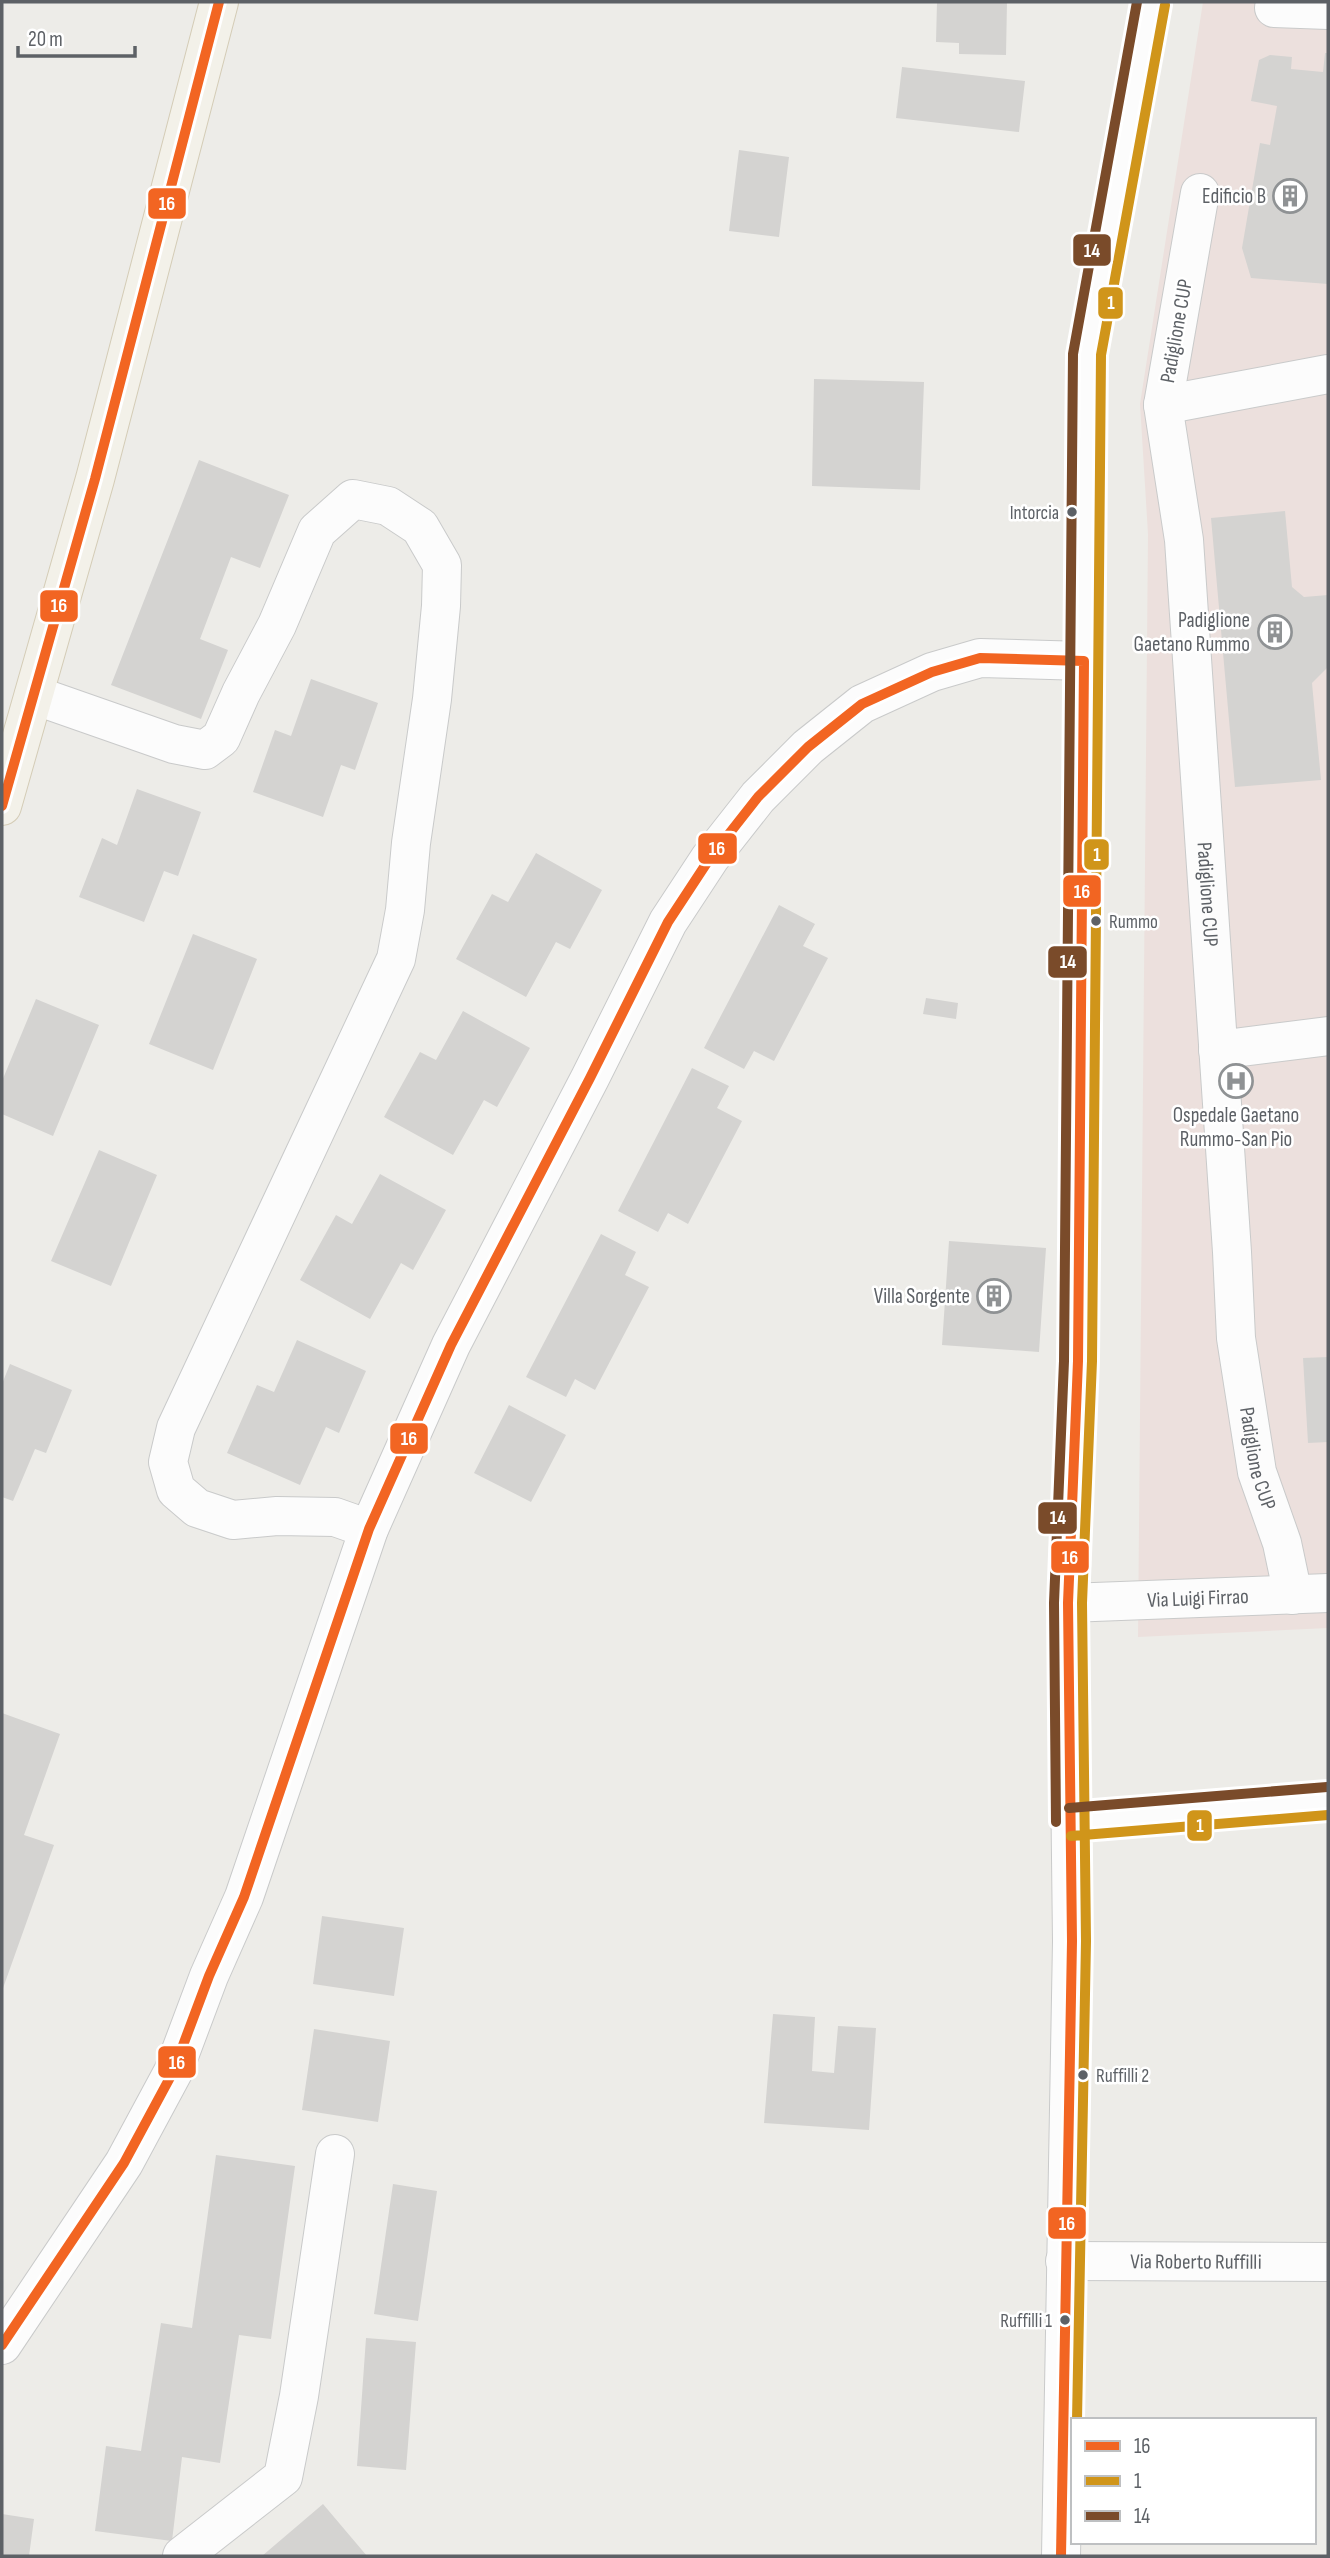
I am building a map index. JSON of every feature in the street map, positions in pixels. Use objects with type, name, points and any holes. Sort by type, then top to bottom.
[{"type":"main road","points":[[2,806],[95,479],[219,2]]},
{"type":"street","points":[[1061,2556],[1072,1941],[1068,1603],[1078,1361],[1087,354],[1151,2]]},
{"type":"street","points":[[1274,8],[1328,10]]},
{"type":"street","name":"Padiglione CUP","points":[[1200,193],[1163,405],[1184,540],[1236,1338],[1258,1472],[1282,1543],[1310,1594]]},
{"type":"street","points":[[1163,405],[1328,374]]},
{"type":"street","points":[[34,695],[174,744],[205,750],[221,738],[277,625],[317,531],[354,499],[388,506],[420,527],[442,565],[432,699],[411,843],[405,910],[396,959],[176,1428],[168,1462],[176,1490],[197,1508],[233,1520],[277,1516],[335,1517],[369,1529]]},
{"type":"street","points":[[2,2345],[124,2163],[173,2072],[209,1976],[244,1897],[369,1529],[451,1345],[668,922],[710,858],[758,797],[808,747],[862,704],[932,672],[979,658],[1084,661]]},
{"type":"street","points":[[1218,1049],[1328,1036]]},
{"type":"street","name":"Via Luigi Firrao","points":[[1068,1603],[1310,1594]]},
{"type":"street","points":[[1070,1822],[1316,1802],[1328,1773]]},
{"type":"street","points":[[182,2556],[283,2477],[299,2396],[335,2154]]},
{"type":"street","name":"Via Roberto Ruffilli","points":[[1065,2261],[1328,2262]]},
{"type":"shaded area","name":"Ospedale Gaetano Rummo-San Pio","points":[[1203,2],[1328,2],[1328,1628],[1138,1637],[1148,534],[1140,404]]},
{"type":"building","points":[[937,2],[1007,2],[1006,55],[959,54],[959,43],[936,42]]},
{"type":"building","name":"Edificio B","points":[[1325,53],[1328,53],[1328,284],[1251,278],[1242,248],[1260,143],[1270,145],[1277,106],[1251,101],[1259,60],[1270,55],[1292,57],[1291,69],[1323,72]]},
{"type":"building","points":[[902,67],[1025,81],[1019,132],[896,118]]},
{"type":"building","points":[[739,150],[789,157],[779,237],[729,231]]},
{"type":"building","points":[[814,379],[924,382],[920,490],[812,486]]},
{"type":"building","points":[[199,460],[289,495],[260,568],[231,557],[200,639],[228,650],[201,719],[111,685]]},
{"type":"building","name":"Padiglione Gaetano Rummo","points":[[1285,511],[1292,587],[1304,597],[1328,595],[1328,667],[1312,683],[1321,780],[1235,787],[1211,518]]},
{"type":"building","points":[[311,679],[378,703],[355,770],[341,765],[323,817],[253,792],[275,730],[291,736]]},
{"type":"building","points":[[137,789],[201,812],[178,876],[164,871],[144,922],[79,897],[102,838],[117,845]]},
{"type":"building","points":[[536,853],[602,890],[570,949],[556,942],[526,997],[456,959],[492,894],[508,902]]},
{"type":"building","points":[[779,905],[815,924],[803,946],[828,958],[774,1061],[754,1051],[744,1069],[704,1048]]},
{"type":"building","points":[[193,934],[257,959],[213,1070],[149,1044]]},
{"type":"building","points":[[926,998],[958,1003],[956,1019],[923,1014]]},
{"type":"building","points":[[36,999],[99,1025],[53,1136],[2,1114],[2,1081]]},
{"type":"building","points":[[463,1011],[530,1048],[497,1107],[484,1100],[453,1155],[384,1117],[420,1052],[436,1060]]},
{"type":"building","points":[[692,1068],[729,1086],[717,1108],[742,1121],[688,1224],[668,1213],[658,1232],[618,1211]]},
{"type":"building","points":[[99,1150],[157,1175],[111,1286],[51,1261]]},
{"type":"building","points":[[380,1174],[446,1210],[413,1270],[401,1263],[370,1319],[300,1280],[336,1215],[352,1224]]},
{"type":"building","points":[[601,1234],[636,1252],[625,1275],[649,1287],[595,1390],[575,1379],[566,1397],[526,1377]]},
{"type":"building","name":"Villa Sorgente","points":[[949,1241],[1046,1248],[1039,1352],[942,1345]]},
{"type":"building","points":[[297,1340],[366,1371],[339,1433],[326,1427],[300,1485],[227,1453],[257,1385],[274,1392]]},
{"type":"building","points":[[1328,1357],[1328,1442],[1308,1443],[1303,1358]]},
{"type":"building","points":[[10,1364],[72,1390],[46,1453],[35,1449],[13,1501],[2,1497],[2,1384]]},
{"type":"building","points":[[509,1405],[566,1435],[531,1502],[474,1473]]},
{"type":"building","points":[[2,1713],[60,1734],[24,1835],[54,1845],[2,1991]]},
{"type":"building","points":[[322,1916],[404,1928],[394,1996],[313,1984]]},
{"type":"building","points":[[773,2014],[815,2017],[812,2071],[834,2073],[838,2026],[876,2028],[869,2130],[764,2123]]},
{"type":"building","points":[[314,2029],[390,2041],[378,2122],[302,2110]]},
{"type":"building","points":[[216,2155],[295,2166],[271,2339],[239,2335],[220,2463],[182,2457],[172,2541],[95,2531],[106,2446],[141,2451],[161,2323],[192,2328]]},
{"type":"building","points":[[393,2184],[437,2191],[418,2321],[374,2314]]},
{"type":"building","points":[[366,2338],[416,2342],[406,2470],[357,2466]]},
{"type":"building","points":[[323,2504],[367,2556],[262,2556]]},
{"type":"building","points":[[2,2514],[34,2519],[29,2556],[2,2556]]},
{"type":"transit line","name":"16","points":[[2,806],[95,479],[219,2]]},
{"type":"transit line","name":"14","points":[[1056,1822],[1054,1603],[1064,1361],[1073,354],[1137,2]]},
{"type":"transit line","name":"1","points":[[1077,2418],[1086,1941],[1082,1603],[1092,1361],[1101,355],[1165,5]]},
{"type":"transit line","name":"16","points":[[2,2345],[124,2163],[173,2072],[209,1976],[244,1897],[369,1529],[451,1345],[668,922],[710,858],[758,797],[808,747],[862,704],[932,672],[980,658],[1084,661],[1078,1361],[1068,1603],[1072,1941],[1061,2556]]},
{"type":"transit line","name":"14","points":[[1069,1808],[1327,1787]]},
{"type":"transit line","name":"1","points":[[1071,1836],[1328,1815]]},
{"type":"place","name":"Edificio B","points":[[1290,196]]},
{"type":"place","name":"Intorcia","points":[[1072,512]]},
{"type":"place","name":"Padiglione Gaetano Rummo","points":[[1275,632]]},
{"type":"place","name":"Rummo","points":[[1096,921]]},
{"type":"place","name":"Ospedale Gaetano Rummo-San Pio","points":[[1236,1081]]},
{"type":"place","name":"Villa Sorgente","points":[[994,1296]]},
{"type":"place","name":"Ruffilli 2","points":[[1083,2075]]},
{"type":"place","name":"Ruffilli 1","points":[[1065,2320]]}]
